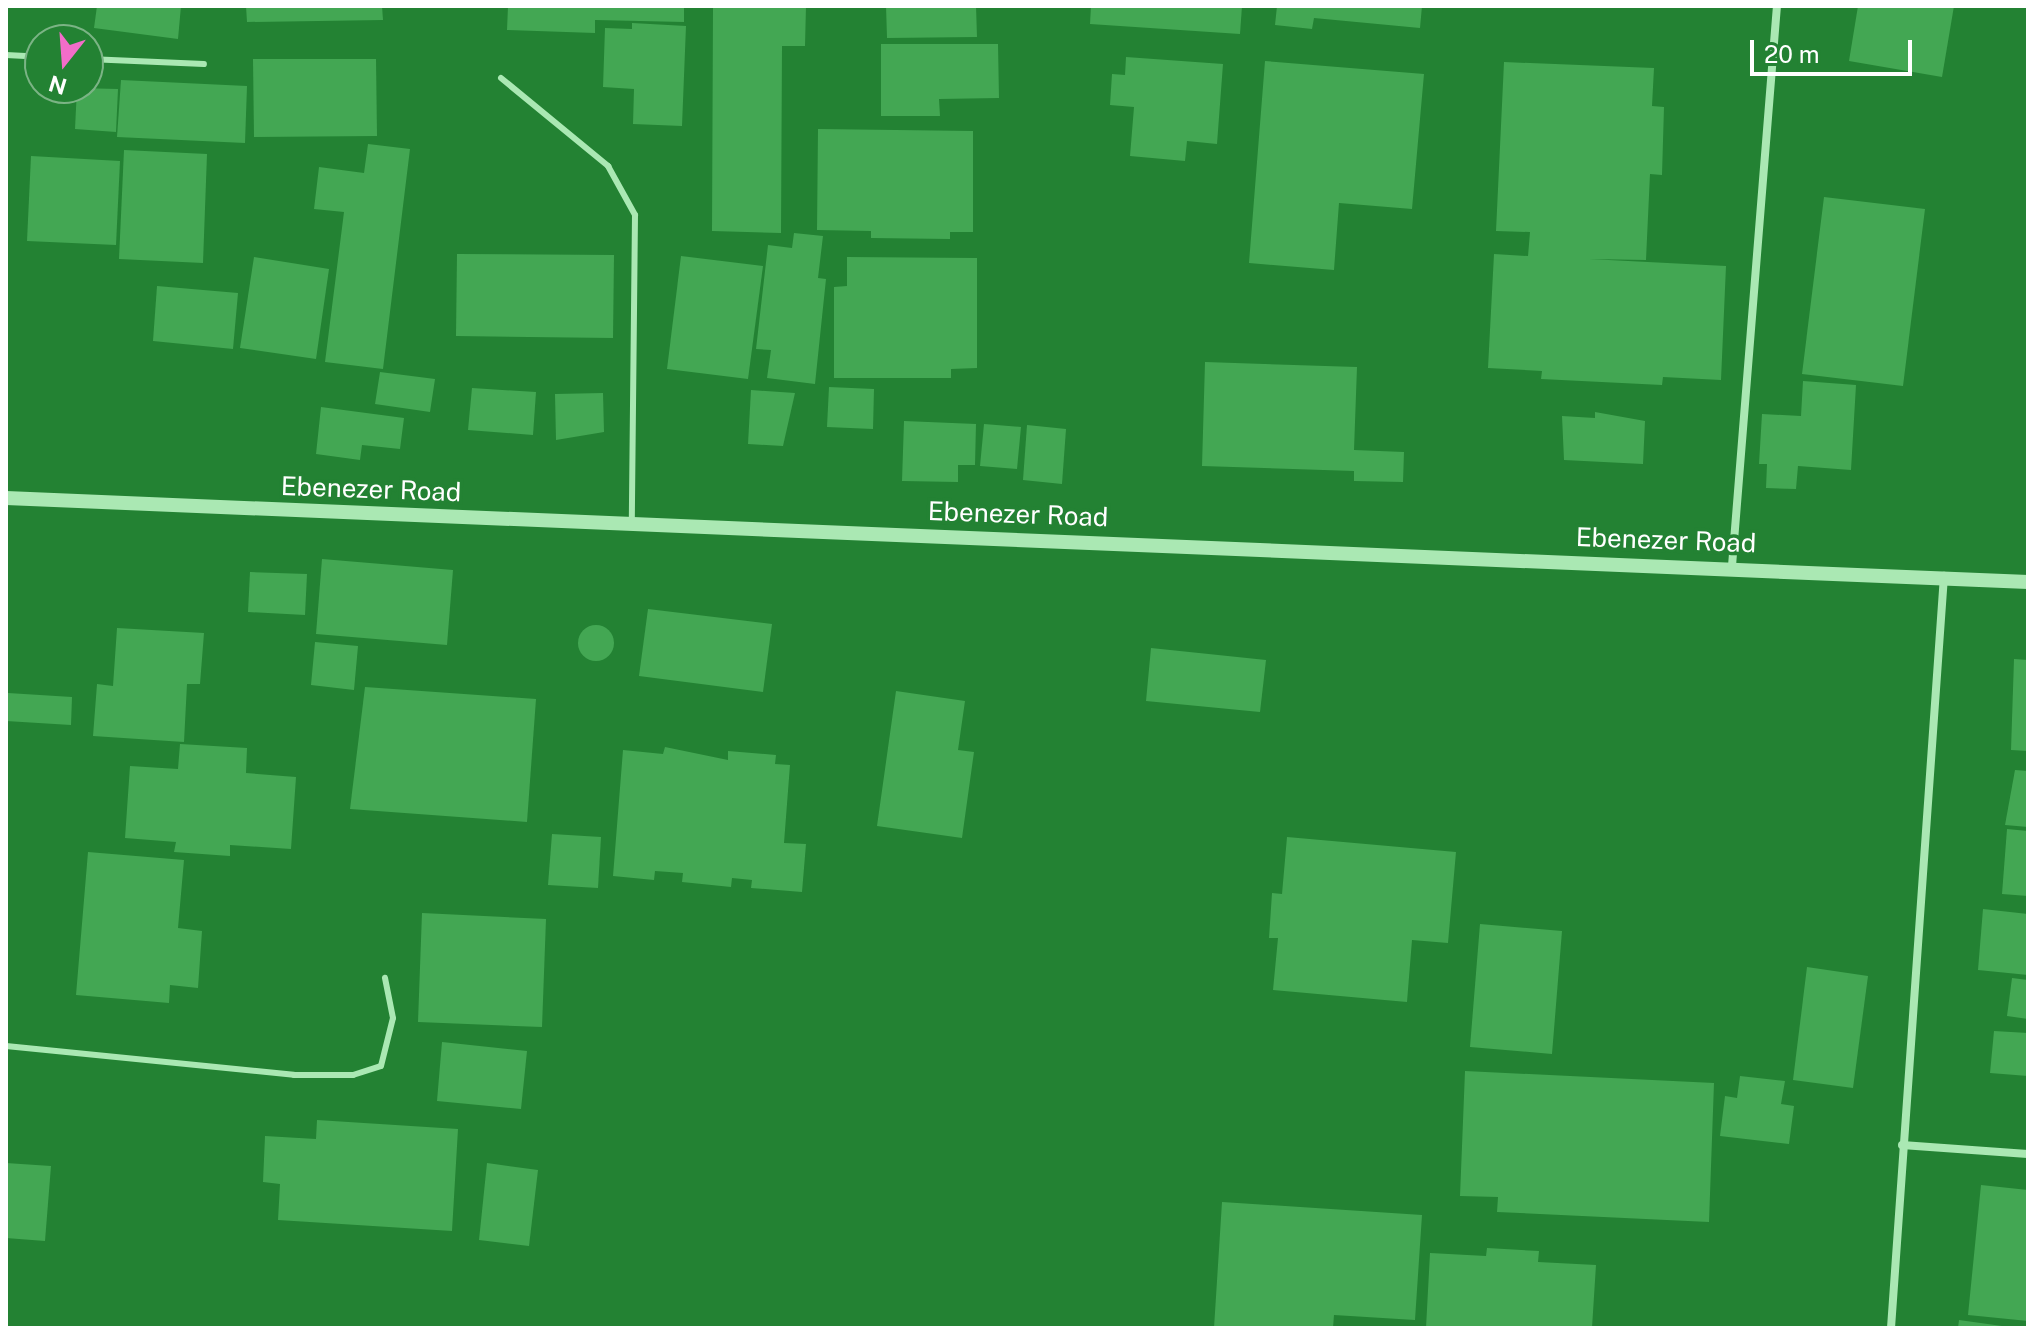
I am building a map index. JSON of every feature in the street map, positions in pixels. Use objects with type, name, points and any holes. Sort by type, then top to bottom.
[{"type":"street","points":[[1732,566],[1777,6]]},
{"type":"street","name":"Ebenezer Road","points":[[6,498],[1732,566],[1944,575],[2028,582]]},
{"type":"street","points":[[1891,1328],[1944,575]]},
{"type":"street","points":[[1902,1145],[2028,1154]]},
{"type":"lane","points":[[104,60],[204,64]]},
{"type":"lane","points":[[501,78],[608,166],[635,215],[632,523]]},
{"type":"lane","points":[[6,1046],[294,1075],[353,1075],[381,1066],[393,1018],[385,978]]},
{"type":"building","points":[[97,6],[181,6],[178,39],[104,29],[104,24],[95,24]]},
{"type":"building","points":[[246,6],[382,6],[383,20],[247,22]]},
{"type":"building","points":[[508,6],[684,6],[684,22],[595,20],[595,33],[507,30]]},
{"type":"building","points":[[713,6],[806,6],[805,46],[782,46],[781,233],[712,231]]},
{"type":"building","points":[[886,6],[976,6],[977,37],[887,38]]},
{"type":"building","points":[[1091,6],[1242,6],[1240,34],[1090,24]]},
{"type":"building","points":[[1277,6],[1422,6],[1420,28],[1314,18],[1312,29],[1275,25]]},
{"type":"building","points":[[1858,6],[1954,6],[1942,77],[1849,61]]},
{"type":"building","points":[[632,23],[686,26],[682,126],[633,124],[634,89],[603,87],[605,28],[632,29]]},
{"type":"building","points":[[881,44],[998,44],[999,98],[939,99],[940,116],[881,116]]},
{"type":"building","points":[[1126,57],[1223,64],[1217,144],[1187,141],[1185,161],[1130,156],[1134,107],[1110,105],[1112,74],[1125,75]]},
{"type":"building","points":[[253,59],[376,59],[377,136],[254,137]]},
{"type":"building","points":[[1265,61],[1424,74],[1412,209],[1339,203],[1334,270],[1249,263]]},
{"type":"building","points":[[1504,62],[1654,68],[1652,106],[1664,107],[1662,175],[1650,174],[1646,260],[1589,259],[1726,266],[1721,380],[1663,377],[1662,385],[1541,379],[1542,371],[1488,368],[1494,254],[1528,256],[1530,232],[1496,231]]},
{"type":"building","points":[[121,80],[247,86],[245,143],[117,137]]},
{"type":"building","points":[[104,89],[118,89],[116,132],[75,129],[76,104],[104,104]]},
{"type":"building","points":[[818,129],[973,131],[973,232],[950,232],[950,239],[871,238],[871,231],[817,230]]},
{"type":"building","points":[[368,144],[410,149],[383,369],[325,362],[344,212],[314,209],[319,167],[364,173]]},
{"type":"building","points":[[124,150],[207,154],[203,263],[119,259]]},
{"type":"building","points":[[31,156],[120,161],[116,245],[27,241]]},
{"type":"building","points":[[1824,197],[1925,209],[1903,386],[1802,374]]},
{"type":"building","points":[[794,233],[823,236],[818,278],[826,279],[815,384],[767,378],[771,350],[756,349],[768,245],[792,248]]},
{"type":"building","points":[[457,254],[614,255],[613,338],[456,336]]},
{"type":"building","points":[[681,256],[763,266],[748,379],[667,369]]},
{"type":"building","points":[[254,257],[329,269],[316,359],[240,348]]},
{"type":"building","points":[[847,257],[977,258],[977,368],[951,369],[951,378],[834,378],[834,287],[847,286]]},
{"type":"building","points":[[157,286],[238,293],[233,349],[153,341]]},
{"type":"building","points":[[1205,362],[1357,367],[1354,450],[1404,452],[1403,482],[1354,481],[1354,471],[1202,466]]},
{"type":"building","points":[[380,372],[435,379],[430,412],[375,404]]},
{"type":"building","points":[[1803,381],[1856,385],[1851,470],[1798,466],[1796,489],[1766,488],[1767,464],[1759,464],[1762,414],[1801,416]]},
{"type":"building","points":[[829,387],[874,389],[873,429],[827,427]]},
{"type":"building","points":[[472,388],[536,392],[533,435],[468,430]]},
{"type":"building","points":[[751,390],[795,393],[783,446],[748,444]]},
{"type":"building","points":[[603,393],[604,432],[556,440],[555,394]]},
{"type":"building","points":[[321,407],[404,418],[400,449],[362,445],[360,460],[316,454]]},
{"type":"building","points":[[1595,412],[1645,421],[1643,464],[1564,460],[1562,416],[1595,418]]},
{"type":"building","points":[[904,421],[976,424],[975,465],[958,465],[958,482],[902,481]]},
{"type":"building","points":[[984,424],[1021,427],[1017,469],[980,466]]},
{"type":"building","points":[[1027,425],[1066,429],[1062,484],[1023,480]]},
{"type":"building","points":[[322,559],[453,570],[447,645],[316,634]]},
{"type":"building","points":[[250,572],[307,574],[305,615],[248,612]]},
{"type":"building","points":[[648,609],[772,624],[763,692],[639,676]]},
{"type":"building","points":[[596,625],[609,630],[614,643],[609,656],[596,661],[583,656],[578,643],[583,630]]},
{"type":"building","points":[[117,628],[204,633],[200,684],[187,684],[184,742],[93,736],[97,684],[113,686]]},
{"type":"building","points":[[315,642],[358,646],[354,690],[311,685]]},
{"type":"building","points":[[1151,648],[1266,660],[1260,712],[1146,701]]},
{"type":"building","points":[[2014,659],[2028,660],[2028,751],[2011,750]]},
{"type":"building","points":[[365,687],[536,699],[527,822],[350,809]]},
{"type":"building","points":[[896,691],[965,701],[958,750],[974,752],[962,838],[877,826]]},
{"type":"building","points":[[8,693],[72,697],[71,725],[6,721]]},
{"type":"building","points":[[180,744],[247,748],[246,773],[296,777],[291,849],[230,845],[230,856],[174,852],[176,842],[125,838],[130,766],[178,769]]},
{"type":"building","points":[[665,747],[728,760],[728,751],[776,755],[775,764],[790,765],[784,843],[806,844],[802,892],[751,888],[752,880],[732,878],[731,887],[682,882],[683,873],[655,871],[654,880],[613,876],[623,750],[663,754]]},
{"type":"building","points":[[2015,770],[2028,771],[2028,827],[2005,825]]},
{"type":"building","points":[[2007,829],[2028,831],[2028,896],[2002,894]]},
{"type":"building","points":[[552,834],[601,837],[598,888],[548,885]]},
{"type":"building","points":[[1287,837],[1456,852],[1448,943],[1412,940],[1407,1002],[1273,990],[1278,938],[1269,938],[1272,893],[1282,894]]},
{"type":"building","points":[[88,852],[184,860],[178,928],[202,931],[198,988],[170,985],[169,1003],[76,995]]},
{"type":"building","points":[[1983,909],[2028,914],[2028,975],[1978,970]]},
{"type":"building","points":[[422,913],[546,919],[542,1027],[418,1022]]},
{"type":"building","points":[[1480,924],[1562,931],[1552,1054],[1470,1047]]},
{"type":"building","points":[[1807,967],[1868,976],[1853,1088],[1793,1080]]},
{"type":"building","points":[[2012,978],[2028,980],[2028,1019],[2007,1016]]},
{"type":"building","points":[[1994,1031],[2028,1033],[2028,1076],[1990,1073]]},
{"type":"building","points":[[442,1042],[527,1051],[521,1109],[437,1101]]},
{"type":"building","points":[[1465,1071],[1714,1083],[1709,1222],[1497,1212],[1498,1197],[1460,1196]]},
{"type":"building","points":[[1740,1076],[1785,1081],[1781,1104],[1794,1106],[1789,1144],[1720,1136],[1725,1096],[1737,1098]]},
{"type":"building","points":[[317,1120],[458,1129],[452,1231],[278,1220],[280,1184],[263,1182],[265,1136],[316,1139]]},
{"type":"building","points":[[6,1163],[51,1166],[45,1241],[6,1238]]},
{"type":"building","points":[[487,1163],[538,1170],[529,1246],[479,1240]]},
{"type":"building","points":[[1981,1185],[2028,1190],[2028,1321],[1968,1315]]},
{"type":"building","points":[[1222,1202],[1422,1215],[1415,1320],[1334,1315],[1333,1328],[1214,1328]]},
{"type":"building","points":[[1487,1248],[1539,1251],[1538,1262],[1596,1265],[1592,1328],[1426,1328],[1430,1253],[1486,1256]]},
{"type":"building","points":[[1959,1320],[2002,1326],[2002,1328],[1958,1328]]}]
